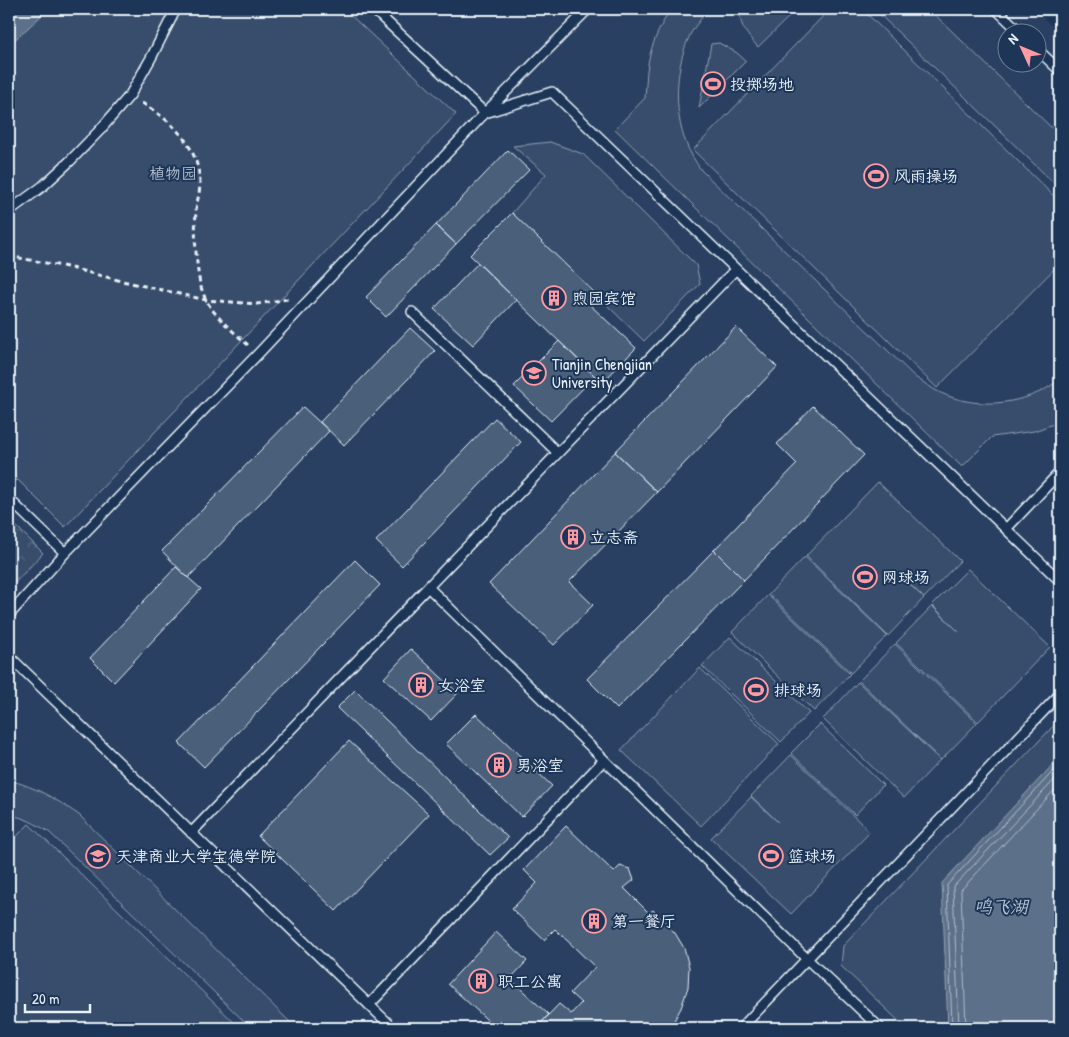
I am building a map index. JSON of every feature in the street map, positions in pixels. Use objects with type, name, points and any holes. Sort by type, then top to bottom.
[{"type":"lane","points":[[9,212],[43,186],[70,161],[130,95],[176,9]]},
{"type":"lane","points":[[373,9],[485,113]]},
{"type":"lane","points":[[9,615],[65,553],[257,355],[485,113],[588,9]]},
{"type":"lane","points":[[996,9],[1010,22]]},
{"type":"lane","points":[[1046,58],[1060,71]]},
{"type":"lane","points":[[485,113],[552,92],[1060,581]]},
{"type":"lane","points":[[192,833],[736,269]]},
{"type":"lane","points":[[412,312],[558,453]]},
{"type":"lane","points":[[1006,529],[1060,472]]},
{"type":"lane","points":[[9,499],[65,553]]},
{"type":"lane","points":[[428,588],[880,1028]]},
{"type":"lane","points":[[9,656],[393,1028]]},
{"type":"lane","points":[[741,1028],[1060,694]]},
{"type":"lane","points":[[369,1005],[604,760]]},
{"type":"path","points":[[130,95],[165,118],[182,136],[192,151],[200,185],[196,210],[196,250],[201,289],[215,313],[257,355]]},
{"type":"path","points":[[9,256],[67,267],[206,300],[257,304],[314,295]]},
{"type":"shaded area","name":"Tianjin Chengjian University","points":[[9,9],[1034,9],[1060,34],[1060,1028],[9,1028]]},
{"type":"green space","name":"植物园","points":[[9,9],[344,9],[456,114],[65,527],[9,471]]},
{"type":"green space","points":[[671,9],[710,9],[695,26],[686,45],[679,73],[678,88],[679,117],[682,130],[689,150],[701,170],[915,377],[948,396],[961,400],[989,403],[1017,400],[1031,396],[1060,380],[1060,421],[1034,431],[992,437],[962,467],[615,129],[645,98],[647,71],[652,46],[662,23]]},
{"type":"green space","name":"投掷场地","points":[[748,9],[797,9],[758,47],[748,35],[741,21],[740,11]]},
{"type":"green space","name":"风雨操场","points":[[830,9],[862,9],[1060,202],[1060,263],[937,388],[693,150]]},
{"type":"green space","points":[[874,9],[929,9],[1060,136],[1060,189]]},
{"type":"green space","name":"投掷场地","points":[[719,43],[737,53],[746,61],[699,108],[711,44]]},
{"type":"green space","points":[[550,142],[583,154],[696,265],[700,284],[644,341],[512,213],[546,174],[513,146]]},
{"type":"green space","points":[[878,482],[960,561],[888,636],[806,556]]},
{"type":"green space","points":[[9,519],[43,553],[9,589]]},
{"type":"green space","name":"网球场","points":[[805,557],[887,636],[851,673],[769,594]]},
{"type":"green space","points":[[968,569],[1050,647],[978,722],[896,643],[932,606],[959,632],[932,605]]},
{"type":"green space","points":[[768,595],[850,674],[814,711],[732,632]]},
{"type":"green space","name":"排球场","points":[[730,637],[809,713],[781,742],[702,666]]},
{"type":"green space","points":[[895,644],[977,723],[941,760],[859,681]]},
{"type":"green space","points":[[700,668],[779,744],[701,826],[621,750]]},
{"type":"green space","points":[[858,682],[940,760],[904,798],[823,719]]},
{"type":"green space","points":[[1060,719],[1060,1028],[906,1028],[841,966],[843,946]]},
{"type":"green space","name":"排球场","points":[[820,724],[883,785],[855,815],[791,753]]},
{"type":"green space","points":[[791,755],[870,832],[791,914],[711,838],[751,797],[778,822],[751,796]]},
{"type":"green space","points":[[9,780],[46,794],[79,815],[295,1028],[251,1028],[49,832],[25,819],[9,815]]},
{"type":"green space","points":[[29,824],[240,1028],[9,1028],[9,844]]},
{"type":"water","points":[[9,9],[45,9],[41,16],[9,45]]},
{"type":"water","name":"鸣飞湖","points":[[1060,757],[1060,1028],[948,1028],[942,883]]},
{"type":"building","points":[[508,150],[529,170],[456,244],[436,225]]},
{"type":"building","name":"煦园宾馆","points":[[512,213],[597,295],[589,304],[636,348],[602,383],[470,255]]},
{"type":"building","points":[[436,225],[456,244],[386,317],[366,297]]},
{"type":"building","points":[[478,263],[516,300],[473,345],[434,309]]},
{"type":"building","points":[[736,327],[777,367],[657,492],[615,452]]},
{"type":"building","points":[[410,328],[435,351],[344,445],[320,422]]},
{"type":"building","name":"煦园宾馆","points":[[559,341],[595,376],[551,421],[514,386]]},
{"type":"building","points":[[813,406],[864,455],[744,580],[714,550],[797,464],[777,444]]},
{"type":"building","points":[[303,407],[329,431],[188,578],[162,551]]},
{"type":"building","points":[[495,418],[521,442],[402,566],[376,541]]},
{"type":"building","name":"立志斋","points":[[615,452],[657,492],[569,582],[593,605],[554,645],[489,584]]},
{"type":"building","points":[[714,550],[744,580],[617,709],[587,679]]},
{"type":"building","points":[[355,560],[380,585],[204,767],[179,743]]},
{"type":"building","points":[[176,567],[201,589],[114,682],[90,658]]},
{"type":"building","name":"女浴室","points":[[411,649],[458,693],[431,721],[384,678]]},
{"type":"building","points":[[355,690],[508,838],[490,855],[337,708]]},
{"type":"building","name":"男浴室","points":[[476,714],[552,786],[522,817],[446,744]]},
{"type":"building","points":[[349,741],[429,814],[336,911],[258,836]]},
{"type":"building","name":"第一餐厅","points":[[566,826],[614,872],[620,866],[630,869],[634,880],[624,888],[649,913],[653,910],[675,933],[684,948],[689,967],[688,987],[681,1008],[670,1028],[536,1028],[559,1004],[571,1014],[581,1003],[570,993],[595,967],[555,929],[544,940],[512,909],[537,883],[524,870]]},
{"type":"building","name":"职工公寓","points":[[496,932],[527,961],[510,979],[549,1015],[536,1028],[496,1028],[448,984]]},
{"type":"place","name":"投掷场地","points":[[713,84]]},
{"type":"place","name":"风雨操场","points":[[876,176]]},
{"type":"place","name":"煦园宾馆","points":[[554,298]]},
{"type":"place","name":"Tianjin Chengjian University","points":[[534,373]]},
{"type":"place","name":"立志斋","points":[[573,537]]},
{"type":"place","name":"网球场","points":[[865,577]]},
{"type":"place","name":"女浴室","points":[[421,685]]},
{"type":"place","name":"排球场","points":[[756,690]]},
{"type":"place","name":"男浴室","points":[[499,765]]},
{"type":"place","name":"天津商业大学宝德学院","points":[[98,856]]},
{"type":"place","name":"篮球场","points":[[771,856]]},
{"type":"place","name":"第一餐厅","points":[[594,921]]},
{"type":"place","name":"职工公寓","points":[[481,981]]}]
